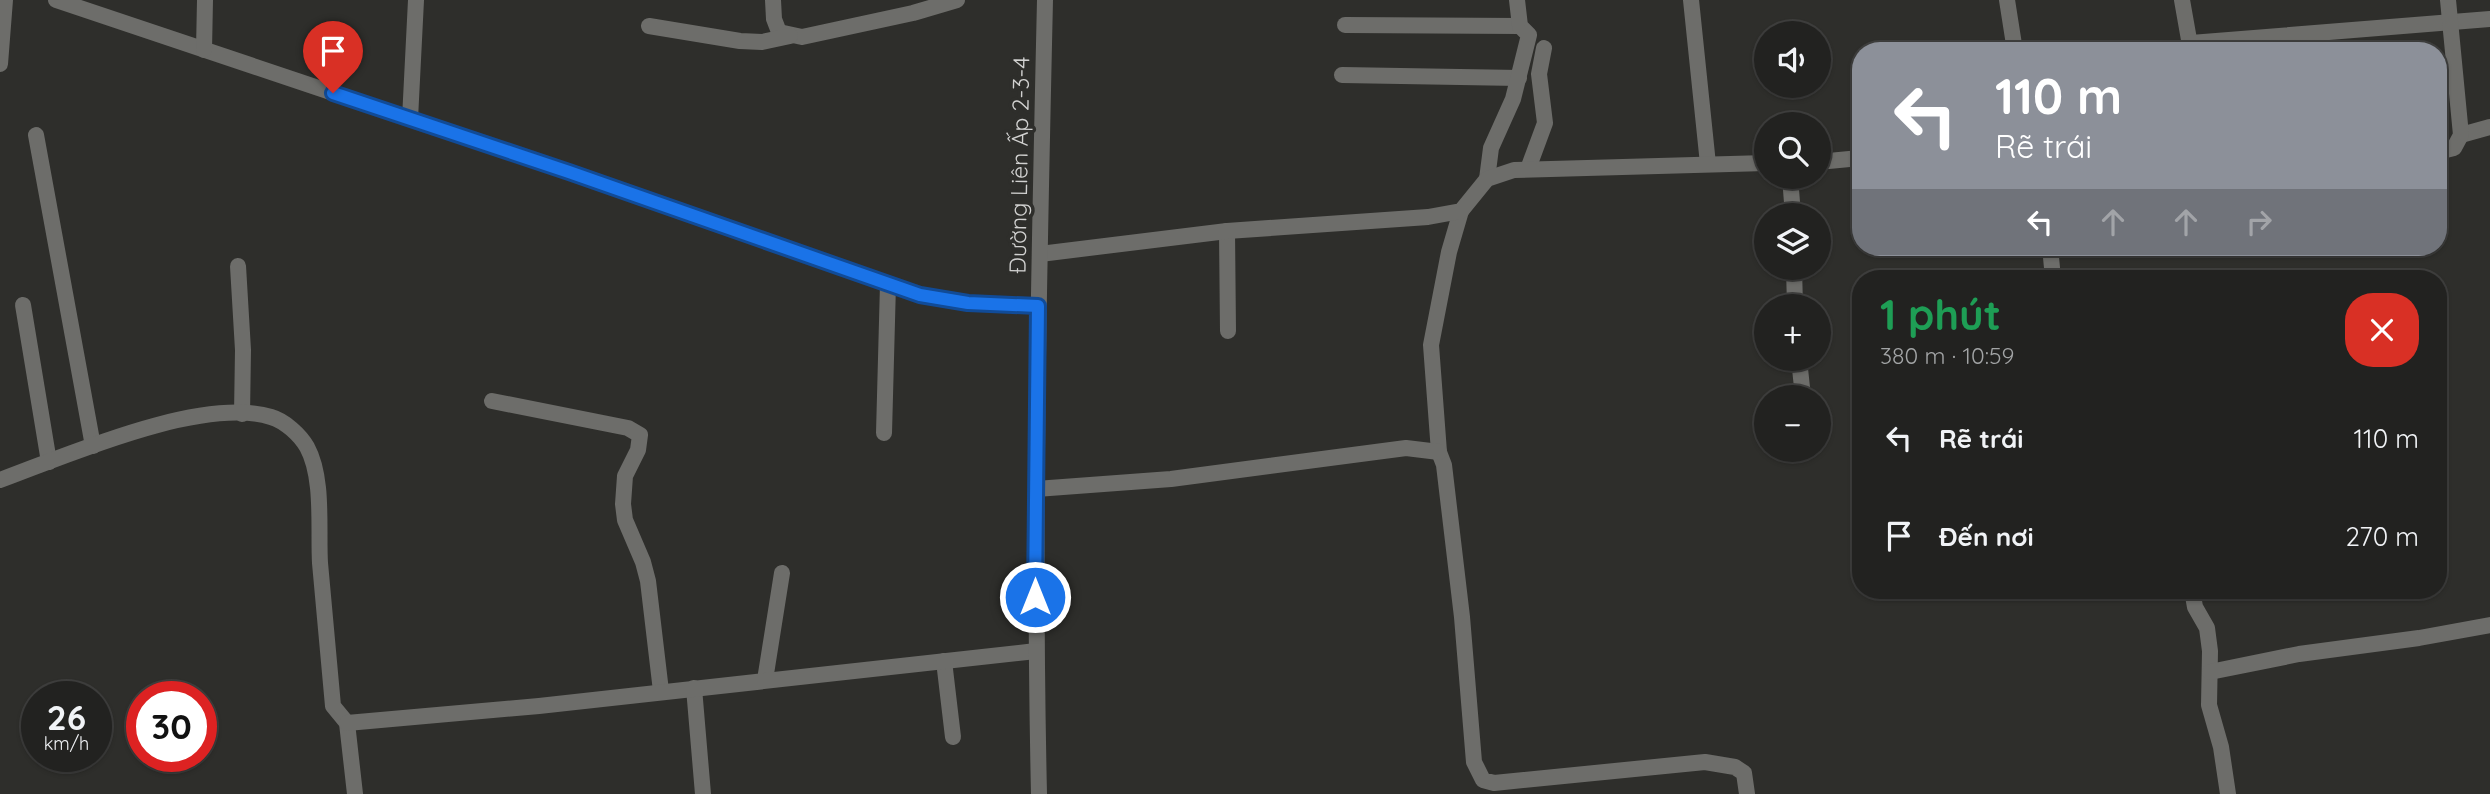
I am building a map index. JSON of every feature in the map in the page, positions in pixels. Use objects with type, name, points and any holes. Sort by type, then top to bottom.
[{"type":"street","points":[[0,64],[5,0]]},
{"type":"street","points":[[56,0],[86,5],[204,50],[920,295],[968,303],[1038,306]]},
{"type":"street","points":[[204,50],[205,0]]},
{"type":"street","points":[[410,119],[416,0]]},
{"type":"street","points":[[773,0],[774,19],[779,32],[802,37],[837,31],[957,0]]},
{"type":"street","name":"Đường Liên Ấp 2-3-4","points":[[1040,794],[1036,651],[1036,489],[1045,0]]},
{"type":"street","points":[[1517,0],[1520,26]]},
{"type":"street","points":[[1691,0],[1708,164]]},
{"type":"street","points":[[2007,0],[2014,42]]},
{"type":"street","points":[[2182,0],[2190,42]]},
{"type":"street","points":[[2447,150],[2454,148],[2461,135],[2448,0]]},
{"type":"street","points":[[2245,42],[2490,19]]},
{"type":"street","points":[[1345,25],[1520,26],[1529,34],[1513,99],[1491,148],[1487,179]]},
{"type":"street","points":[[649,26],[740,41],[761,42],[790,36]]},
{"type":"street","points":[[1528,169],[1545,123],[1539,74],[1544,48]]},
{"type":"street","points":[[1342,75],[1519,78]]},
{"type":"street","points":[[2461,135],[2490,127]]},
{"type":"street","points":[[36,135],[93,446]]},
{"type":"street","points":[[1831,161],[1852,160]]},
{"type":"street","points":[[1747,794],[1744,773],[1735,767],[1705,762],[1494,783],[1483,780],[1474,762],[1462,617],[1444,465],[1439,452],[1431,345],[1461,211],[1487,179],[1504,172],[1528,169],[1754,163]]},
{"type":"street","points":[[1040,254],[1227,231],[1428,218],[1461,211]]},
{"type":"street","points":[[1227,231],[1228,331]]},
{"type":"street","points":[[238,266],[243,350],[242,414]]},
{"type":"street","points":[[884,433],[888,284]]},
{"type":"street","points":[[23,305],[49,462]]},
{"type":"street","points":[[492,401],[628,428],[640,436],[638,450],[625,476],[623,504],[625,520],[648,581],[661,691]]},
{"type":"street","points":[[0,480],[93,446],[176,421],[229,412],[272,417],[290,428],[307,447],[316,471],[320,562],[334,706],[347,723],[355,794]]},
{"type":"street","points":[[1036,489],[1171,479],[1406,448],[1439,452]]},
{"type":"street","points":[[765,680],[782,573]]},
{"type":"street","points":[[2194,599],[2207,628],[2210,651],[2209,705],[2221,747],[2228,794]]},
{"type":"street","points":[[2210,672],[2299,654],[2419,638],[2490,625]]},
{"type":"street","points":[[347,723],[539,706],[1036,651]]},
{"type":"street","points":[[944,661],[953,737]]},
{"type":"street","points":[[694,688],[703,794]]},
{"type":"route","points":[[333,93],[920,295],[968,303],[1038,306],[1035,597]]}]
